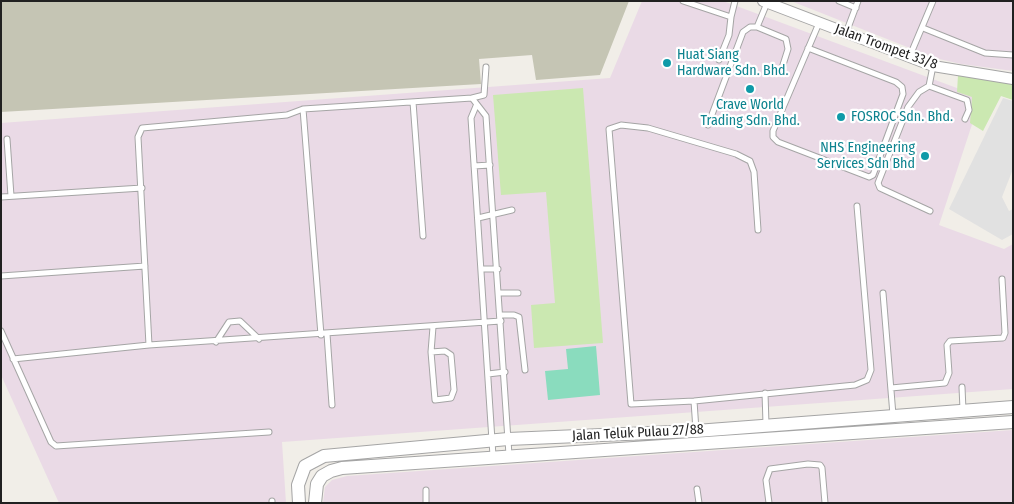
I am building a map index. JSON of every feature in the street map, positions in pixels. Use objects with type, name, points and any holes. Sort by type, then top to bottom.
[{"type":"street","name":"Jalan Trompet 33/8","points":[[765,2],[933,66],[957,72],[1013,79]]},
{"type":"street","name":"Jalan Teluk Pulau 27/88","points":[[299,503],[298,485],[305,466],[324,456],[508,439],[696,431],[766,424],[1013,407]]},
{"type":"street","name":"Jalan Teluk Pulau 27/88","points":[[315,503],[317,484],[322,476],[331,470],[1013,422]]},
{"type":"lane","points":[[683,1],[731,17]]},
{"type":"lane","points":[[719,60],[729,35],[735,1]]},
{"type":"lane","points":[[839,1],[856,8]]},
{"type":"lane","points":[[845,33],[858,1]]},
{"type":"lane","points":[[909,58],[933,1]]},
{"type":"lane","points":[[757,26],[765,2]]},
{"type":"lane","points":[[808,48],[896,82],[902,87],[903,94],[873,175],[869,177],[778,142],[773,137],[773,131],[808,48],[819,23]]},
{"type":"lane","points":[[708,125],[743,32],[750,27],[757,26],[786,39],[788,49],[782,68]]},
{"type":"lane","points":[[923,28],[985,54],[1013,55]]},
{"type":"lane","points":[[930,210],[880,188],[878,183],[908,107],[919,92],[929,86],[933,66]]},
{"type":"lane","points":[[149,346],[138,136],[139,132],[146,126],[287,115],[302,108],[472,98],[485,93],[486,67]]},
{"type":"lane","points":[[929,86],[967,100],[969,110],[965,120]]},
{"type":"lane","points":[[472,98],[476,106],[486,116],[500,293],[509,457]]},
{"type":"lane","points":[[412,102],[424,236]]},
{"type":"lane","points":[[476,106],[471,118],[494,458]]},
{"type":"lane","points":[[302,108],[332,405]]},
{"type":"lane","points":[[758,230],[754,172],[750,161],[736,154],[648,128],[621,125],[609,129],[631,404],[694,401],[855,385],[867,380],[871,370],[857,206]]},
{"type":"lane","points":[[7,139],[12,196]]},
{"type":"lane","points":[[474,166],[490,165]]},
{"type":"lane","points":[[1,197],[142,188]]},
{"type":"lane","points":[[478,218],[512,210]]},
{"type":"lane","points":[[1,276],[145,266]]},
{"type":"lane","points":[[482,269],[498,269]]},
{"type":"lane","points":[[891,388],[945,383],[949,373],[948,344],[950,342],[1003,338],[1005,333],[1002,279]]},
{"type":"lane","points":[[500,293],[518,292]]},
{"type":"lane","points":[[883,293],[893,415]]},
{"type":"lane","points":[[13,359],[149,346],[484,323],[514,315],[519,317],[525,370]]},
{"type":"lane","points":[[216,342],[229,322],[240,321],[259,338]]},
{"type":"lane","points":[[431,352],[448,351],[454,390],[451,398],[435,400],[431,352],[433,327]]},
{"type":"lane","points":[[1,331],[51,442],[56,446],[269,432]]},
{"type":"lane","points":[[488,374],[504,372]]},
{"type":"lane","points":[[962,387],[964,410]]},
{"type":"lane","points":[[765,393],[766,424]]},
{"type":"lane","points":[[694,401],[696,431]]},
{"type":"lane","points":[[769,503],[766,480],[770,469],[808,464],[820,464],[822,468],[825,503]]},
{"type":"lane","points":[[697,489],[699,503]]},
{"type":"lane","points":[[426,490],[426,503]]},
{"type":"shaded area","points":[[1,1],[629,1],[600,75],[536,80],[532,55],[479,59],[481,84],[1,112]]},
{"type":"shaded area","points":[[642,1],[723,1],[981,97],[939,225],[1004,249],[1013,244],[1013,389],[282,442],[286,503],[59,503],[1,375],[1,123],[610,78]]},
{"type":"shaded area","points":[[791,1],[1013,1],[1013,71],[961,64],[935,58]]},
{"type":"shaded area","points":[[1003,98],[1013,101],[1013,169],[1002,197],[1009,211],[1013,209],[1013,234],[1002,240],[949,209]]},
{"type":"shaded area","points":[[1013,430],[1013,503],[323,503],[325,487],[332,480],[347,476]]},
{"type":"green space","points":[[958,75],[1013,82],[1013,100],[1001,96],[983,131],[970,123],[972,97],[957,92]]},
{"type":"green space","points":[[583,88],[603,343],[534,348],[531,305],[555,303],[546,192],[501,195],[493,95]]},
{"type":"green space","points":[[596,346],[600,395],[548,400],[545,371],[568,369],[566,349]]},
{"type":"place","name":"Huat Siang Hardware Sdn. Bhd.","points":[[667,63]]},
{"type":"place","name":"Crave World Trading Sdn. Bhd.","points":[[750,89]]},
{"type":"place","name":"FOSROC Sdn. Bhd.","points":[[841,117]]},
{"type":"place","name":"NHS Engineering Services Sdn Bhd","points":[[925,156]]}]
